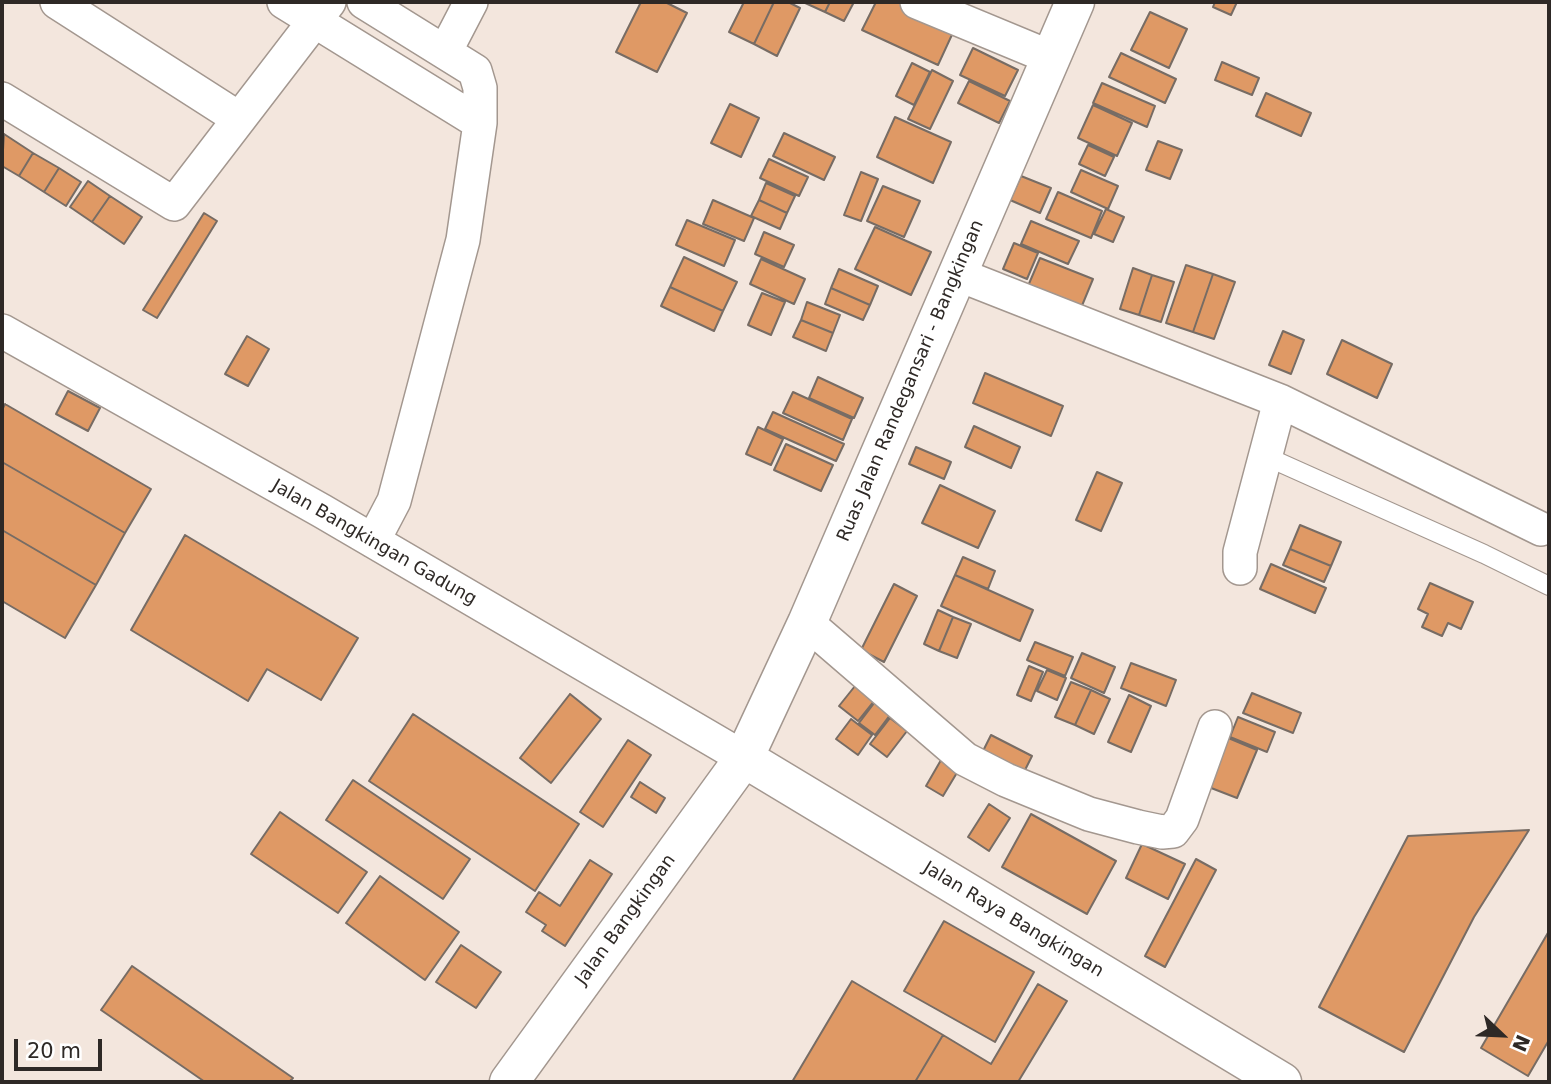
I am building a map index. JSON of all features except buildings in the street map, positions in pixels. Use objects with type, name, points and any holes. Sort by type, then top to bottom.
[{"type":"street","points":[[57,2],[238,118]]},
{"type":"street","points":[[284,2],[322,12],[480,123]]},
{"type":"street","points":[[364,2],[475,71],[480,88],[480,123],[460,253],[394,501],[373,541]]},
{"type":"street","points":[[444,52],[471,2]]},
{"type":"street","points":[[917,2],[1052,58]]},
{"type":"street","name":"Ruas Jalan Randegansari - Bangkingan","points":[[744,758],[807,623],[1075,2]]},
{"type":"street","points":[[2,99],[174,204],[322,12]]},
{"type":"street","points":[[957,274],[1280,401],[1541,529]]},
{"type":"street","name":"Jalan Bangkingan Gadung","points":[[2,331],[373,541],[744,758]]},
{"type":"street","points":[[1240,568],[1240,552],[1280,401]]},
{"type":"street","points":[[807,623],[965,759],[1006,780],[1089,814],[1138,827],[1162,832],[1173,831],[1182,819],[1215,727]]},
{"type":"street","name":"Jalan Bangkingan","points":[[509,1082],[744,758]]},
{"type":"street","name":"Jalan Raya Bangkingan","points":[[744,758],[1282,1082]]},
{"type":"lane","points":[[1265,456],[1549,586]]}]
